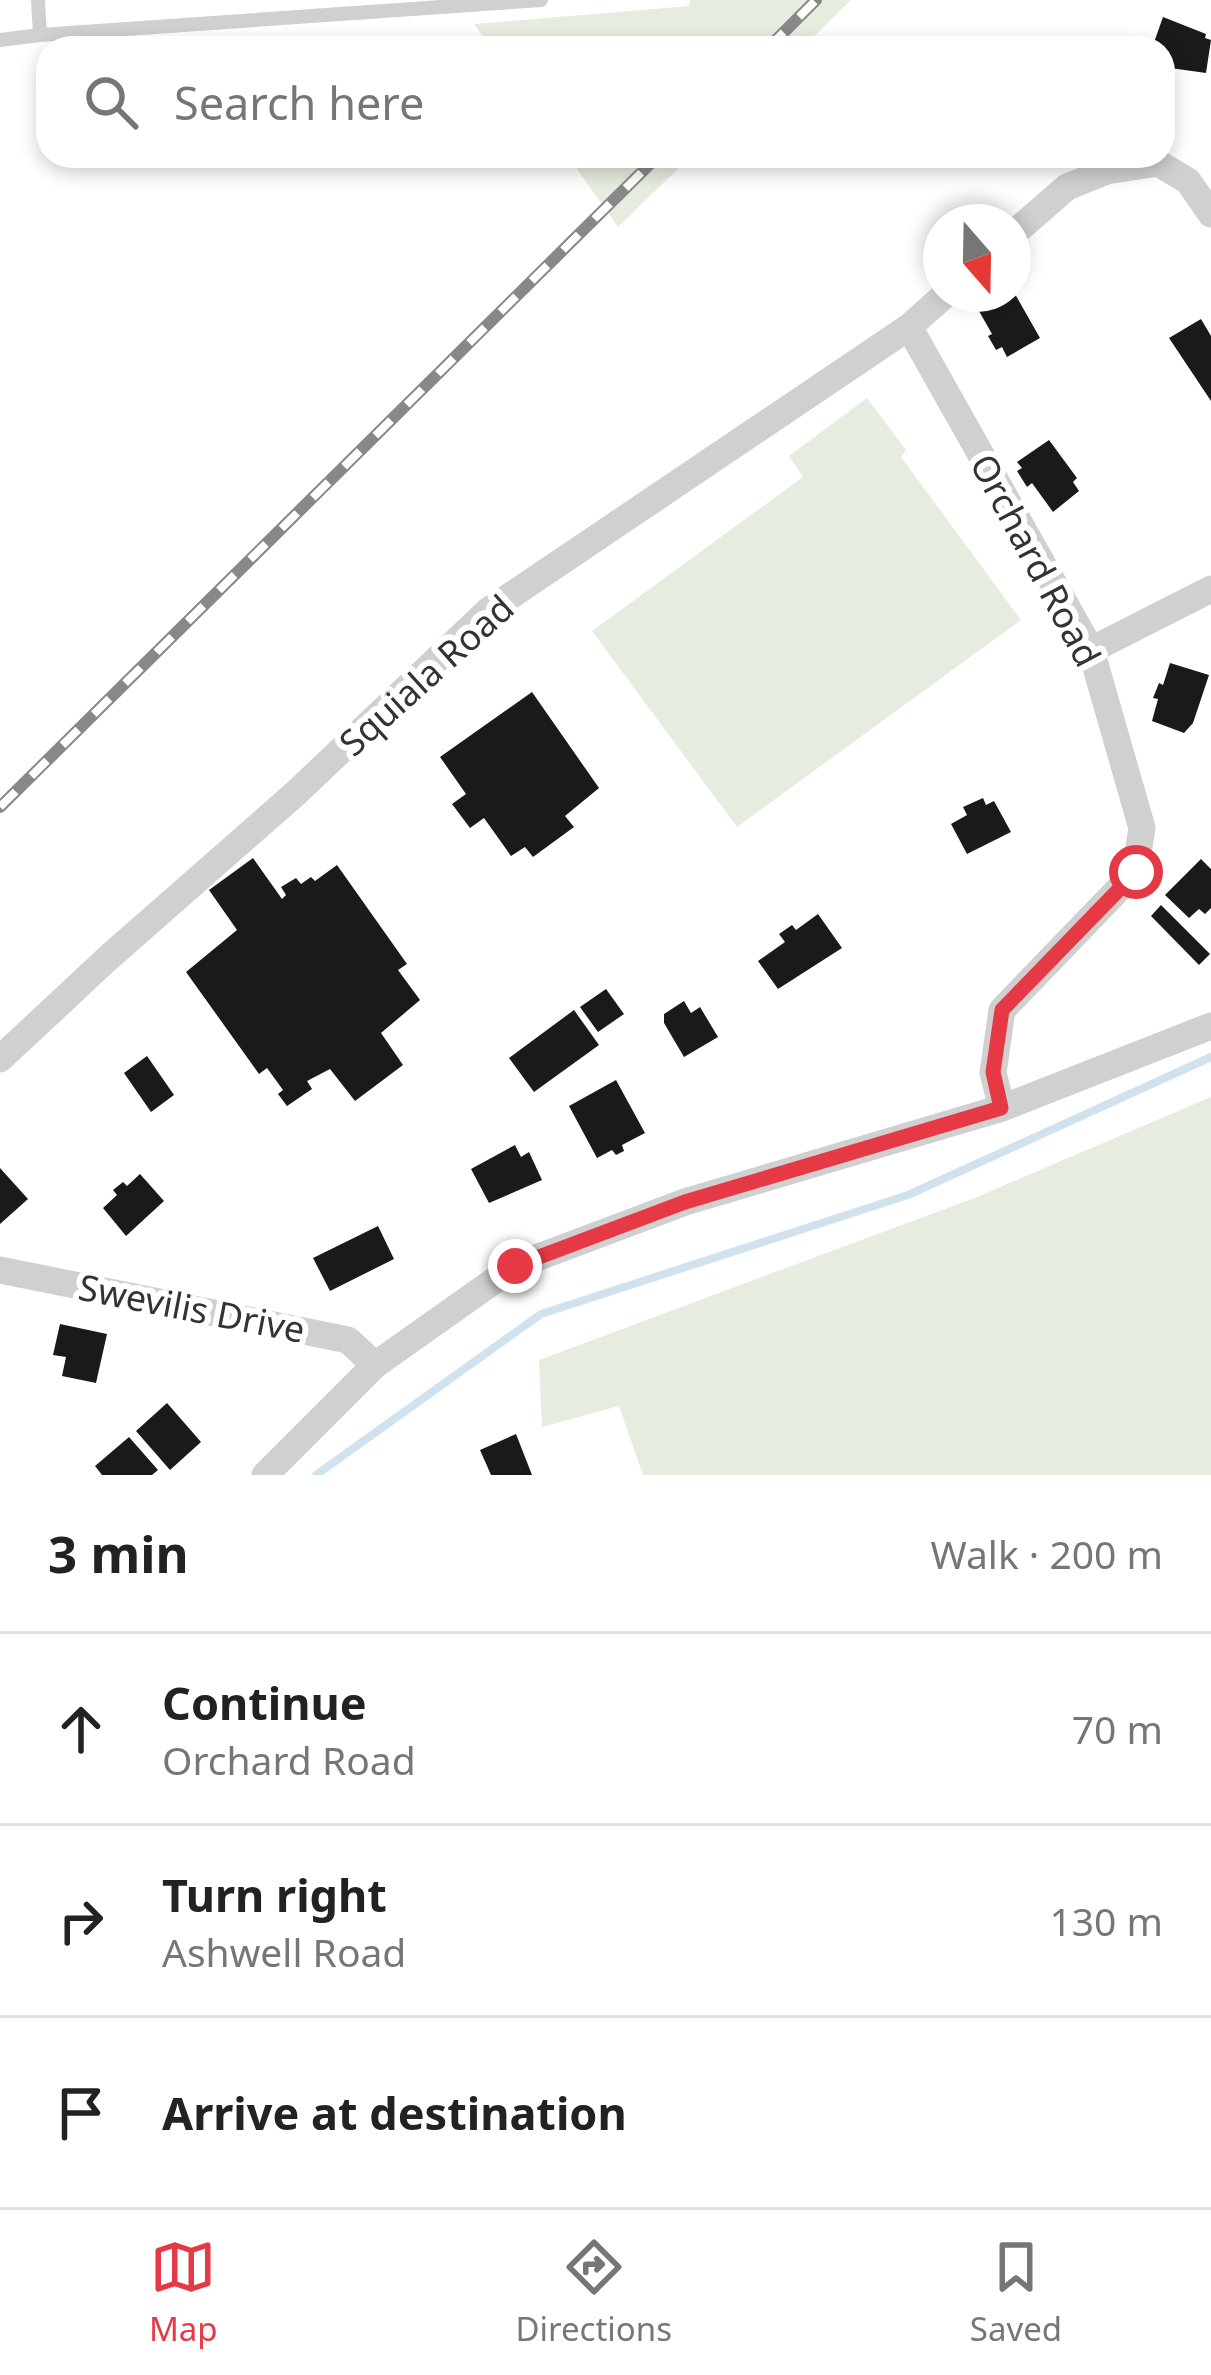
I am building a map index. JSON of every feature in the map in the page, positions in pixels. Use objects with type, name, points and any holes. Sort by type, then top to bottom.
[{"type":"street","points":[[1031,218],[1066,187],[1126,168]]},
{"type":"street","points":[[1166,168],[1188,181],[1211,214]]},
{"type":"street","name":"Squiala Road","points":[[0,1059],[106,959],[296,794],[488,611],[926,312]]},
{"type":"street","name":"Orchard Road","points":[[909,327],[1091,650],[1142,828],[1136,872],[1002,1010],[993,1072],[1001,1108]]},
{"type":"street","points":[[1091,650],[1211,589]]},
{"type":"street","points":[[265,1475],[375,1366],[515,1266],[685,1202],[1001,1108],[1211,1026]]},
{"type":"street","name":"Swevilis Drive","points":[[0,1270],[348,1340],[375,1366]]},
{"type":"lane","points":[[38,0],[40,34]]},
{"type":"lane","points":[[293,0],[293,17]]},
{"type":"lane","points":[[0,40],[542,0]]},
{"type":"shaded area","points":[[690,0],[851,0],[814,36],[482,36],[474,24],[689,6]]},
{"type":"shaded area","points":[[576,168],[679,168],[618,227]]},
{"type":"shaded area","points":[[867,398],[906,450],[901,457],[1021,620],[737,827],[592,631],[803,477],[789,456]]},
{"type":"shaded area","points":[[1211,1097],[1211,1475],[643,1475],[619,1406],[542,1427],[539,1360],[977,1197]]},
{"type":"building","points":[[1163,17],[1206,34],[1211,40],[1206,73],[1175,69],[1175,36],[1156,36]]},
{"type":"building","points":[[980,312],[1025,312],[1040,338],[1007,357],[1002,347],[996,350],[988,336],[992,334]]},
{"type":"building","points":[[1201,319],[1211,336],[1211,401],[1169,338]]},
{"type":"building","points":[[1049,440],[1077,478],[1073,482],[1079,491],[1053,512],[1017,471],[1022,468],[1017,462]]},
{"type":"building","points":[[1170,663],[1209,675],[1193,723],[1184,733],[1152,721],[1158,699],[1153,698]]},
{"type":"building","points":[[532,692],[599,788],[565,816],[574,827],[533,857],[525,847],[511,856],[484,818],[470,828],[452,804],[466,794],[440,757]]},
{"type":"building","points":[[983,798],[986,805],[994,801],[1011,832],[967,854],[951,824],[967,815],[963,807]]},
{"type":"building","points":[[253,858],[282,899],[286,895],[281,887],[296,878],[301,884],[311,877],[315,881],[337,865],[407,964],[398,970],[420,1000],[381,1033],[403,1065],[355,1101],[330,1069],[307,1081],[312,1089],[287,1106],[278,1094],[283,1090],[267,1068],[259,1074],[186,972],[237,930],[209,890]]},
{"type":"building","points":[[1201,859],[1211,869],[1211,908],[1205,914],[1199,909],[1189,918],[1165,895]]},
{"type":"building","points":[[1161,905],[1210,954],[1199,965],[1151,916]]},
{"type":"building","points":[[818,914],[842,948],[778,989],[758,961],[785,942],[779,934],[792,925],[796,930]]},
{"type":"building","points":[[606,989],[624,1014],[598,1032],[580,1007]]},
{"type":"building","points":[[684,1001],[691,1013],[700,1007],[718,1037],[684,1057],[664,1023],[664,1014]]},
{"type":"building","points":[[574,1010],[599,1045],[534,1092],[509,1058]]},
{"type":"building","points":[[147,1056],[174,1095],[151,1112],[124,1073]]},
{"type":"building","points":[[616,1080],[645,1133],[622,1145],[624,1151],[616,1155],[612,1150],[597,1158],[569,1106]]},
{"type":"building","points":[[515,1145],[521,1157],[529,1152],[542,1180],[489,1203],[471,1169]]},
{"type":"building","points":[[0,1168],[28,1199],[0,1224]]},
{"type":"building","points":[[140,1174],[164,1201],[126,1236],[103,1208],[117,1195],[113,1190],[123,1182],[127,1186]]},
{"type":"building","points":[[378,1226],[394,1259],[330,1291],[313,1258]]},
{"type":"building","points":[[60,1324],[107,1334],[96,1383],[62,1376],[66,1357],[53,1355]]},
{"type":"building","points":[[167,1403],[201,1442],[170,1470],[136,1431]]},
{"type":"building","points":[[516,1434],[532,1475],[491,1475],[480,1450]]},
{"type":"building","points":[[129,1437],[158,1470],[152,1475],[102,1475],[95,1466]]},
{"type":"waterway","points":[[316,1475],[541,1314],[908,1195],[1211,1057]]},
{"type":"railway","points":[[780,36],[816,0]]},
{"type":"railway","points":[[0,807],[646,168]]},
{"type":"route","points":[[515,1266],[685,1202],[1001,1108],[993,1072],[1002,1010],[1136,872]]}]
